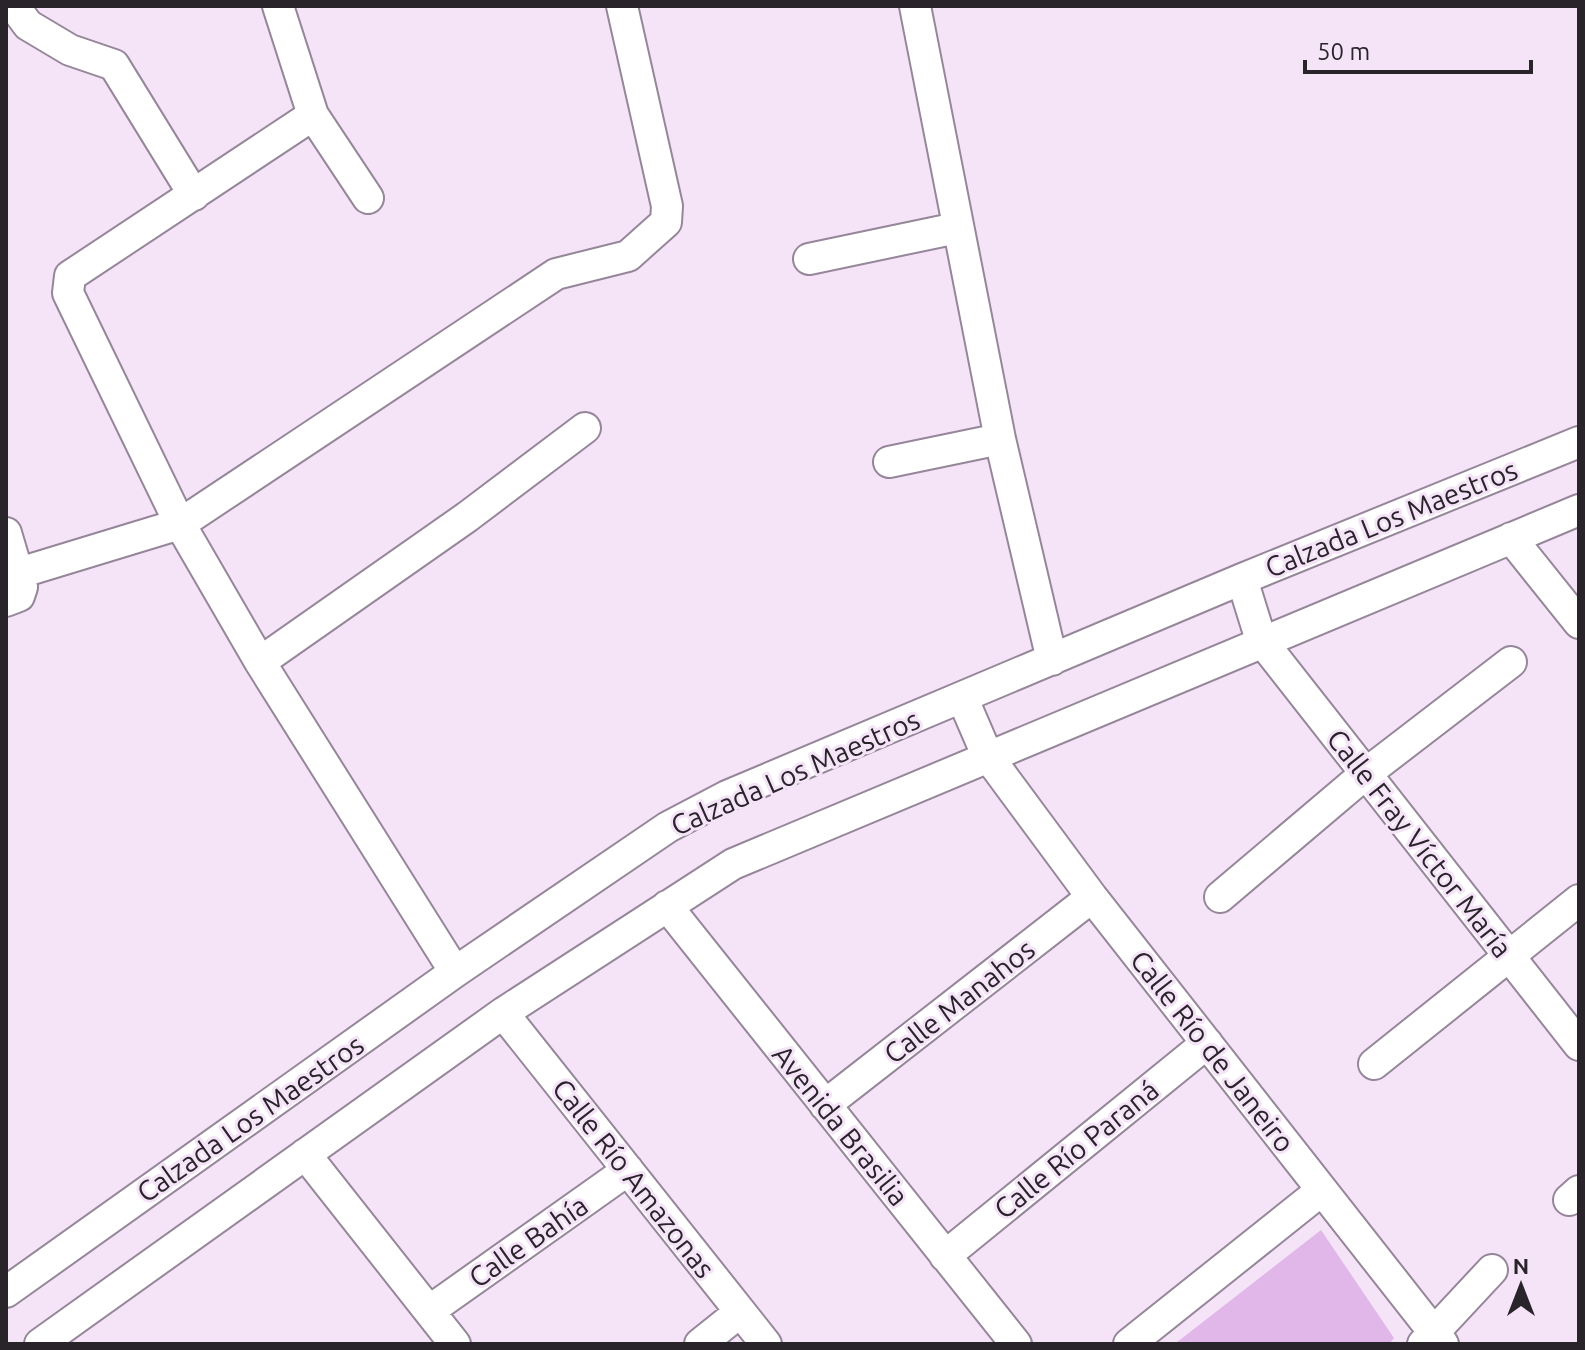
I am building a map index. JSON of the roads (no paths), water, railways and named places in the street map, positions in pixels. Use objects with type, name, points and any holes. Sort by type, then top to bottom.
[{"type":"street","points":[[14,6],[28,25],[70,50],[114,65],[194,195]]},
{"type":"street","points":[[278,6],[313,115],[368,198]]},
{"type":"street","points":[[6,533],[15,589],[180,524],[556,274],[628,256],[666,222],[667,206],[622,6]]},
{"type":"street","points":[[915,6],[1000,439],[1052,660]]},
{"type":"street","points":[[313,115],[70,276],[67,285],[180,524],[260,662],[455,972]]},
{"type":"street","points":[[809,259],[957,228]]},
{"type":"street","points":[[260,662],[467,517],[585,428]]},
{"type":"street","points":[[889,462],[1000,439]]},
{"type":"street","name":"Calzada Los Maestros","points":[[6,1292],[455,972],[668,827],[727,796],[1242,579],[1579,442]]},
{"type":"street","name":"Calzada Los Maestros","points":[[40,1344],[503,1013],[733,864],[773,844],[1579,510]]},
{"type":"street","points":[[1511,538],[1579,623]]},
{"type":"street","points":[[1242,579],[1261,640]]},
{"type":"street","name":"Calle Fray Víctor María","points":[[1261,640],[1579,1045]]},
{"type":"street","points":[[1220,897],[1364,775],[1511,662]]},
{"type":"street","name":"Calle Río de Janeiro","points":[[962,697],[987,755],[1092,897],[1322,1190],[1433,1340]]},
{"type":"street","name":"Calle Manahos","points":[[825,1105],[1092,897]]},
{"type":"street","points":[[1374,1064],[1579,900]]},
{"type":"street","name":"Avenida Brasilia","points":[[667,906],[1016,1344]]},
{"type":"street","name":"Calle Río Amazonas","points":[[503,1013],[766,1344]]},
{"type":"street","name":"Calle Río Paraná","points":[[945,1256],[1207,1043]]},
{"type":"street","points":[[305,1154],[455,1344]]},
{"type":"street","name":"Calle Bahía","points":[[429,1311],[628,1170]]},
{"type":"street","points":[[1129,1344],[1322,1190]]},
{"type":"street","points":[[1433,1340],[1492,1270]]},
{"type":"street","points":[[700,1344],[740,1312]]}]
